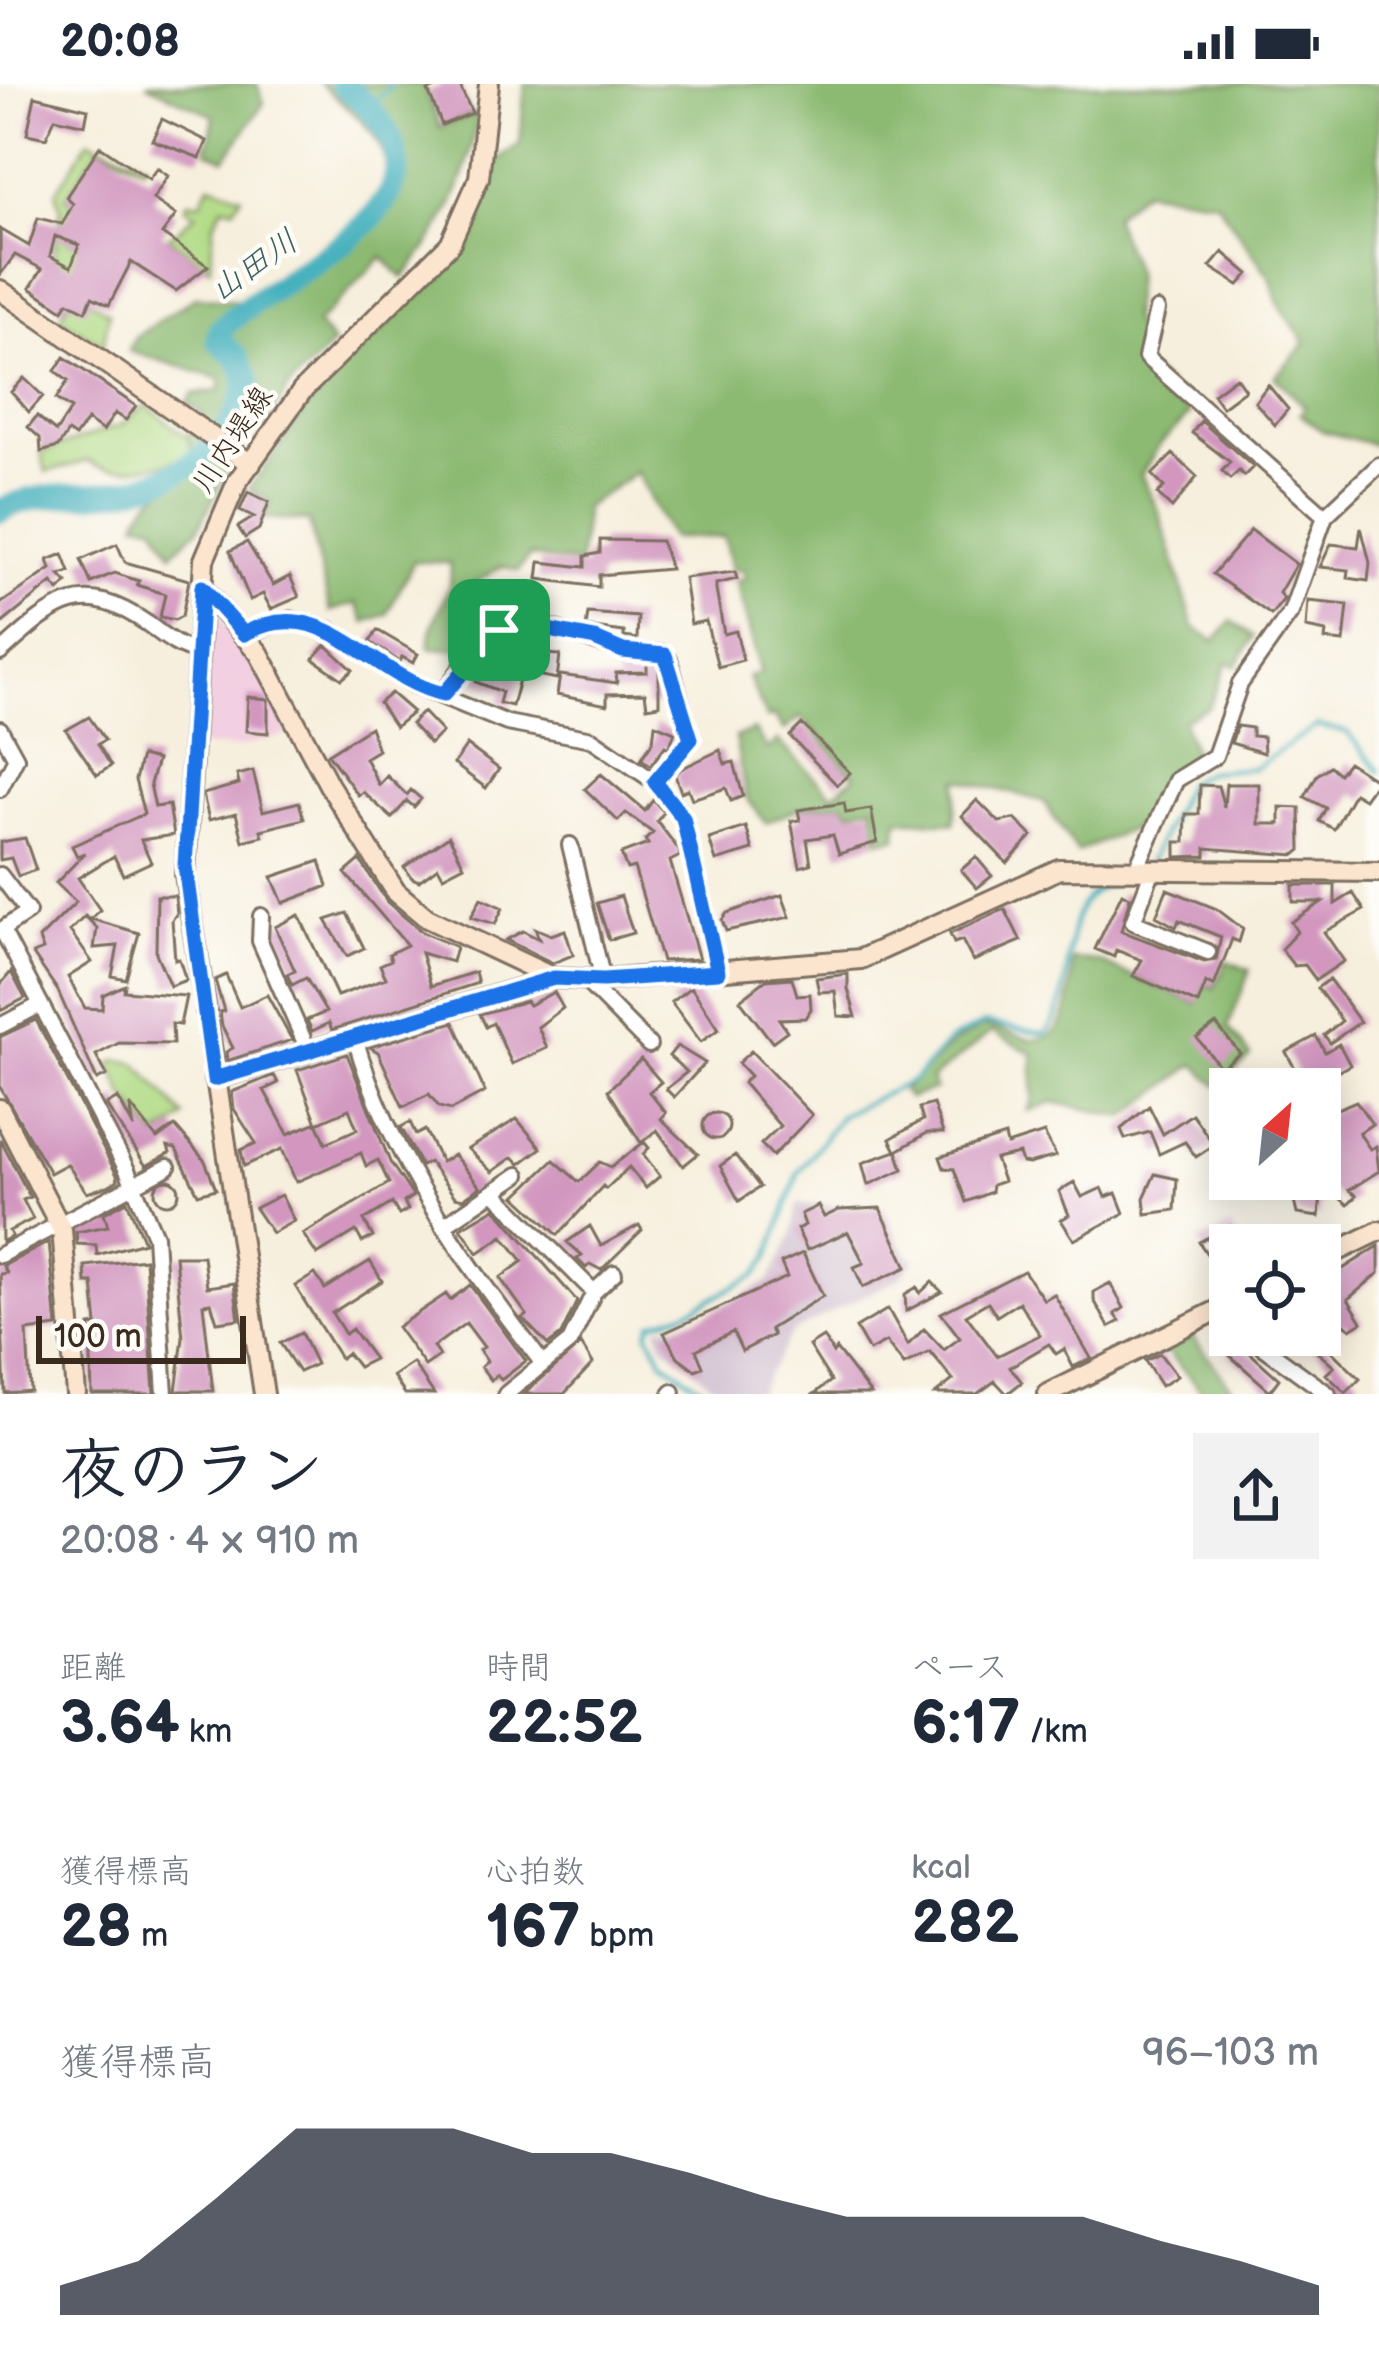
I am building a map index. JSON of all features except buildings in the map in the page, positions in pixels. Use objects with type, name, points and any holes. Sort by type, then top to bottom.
[{"type":"street","name":"川内堤線","points":[[264,1394],[185,874],[197,651],[210,538],[251,464],[302,391],[450,244],[479,178],[489,84]]},
{"type":"street","points":[[0,290],[251,464]]},
{"type":"street","points":[[1156,310],[1146,357],[1325,516]]},
{"type":"street","points":[[1208,952],[1133,922],[1144,869],[1176,780],[1215,756],[1240,684],[1291,612],[1325,516],[1379,465]]},
{"type":"street","points":[[202,587],[244,634],[396,892],[427,918],[554,978]]},
{"type":"street","points":[[0,653],[60,605],[85,597],[112,602],[197,651]]},
{"type":"street","points":[[244,634],[299,620],[335,632],[414,685],[508,723],[592,739],[655,782],[683,818],[718,972]]},
{"type":"street","points":[[444,694],[499,630],[513,623],[595,639],[623,651],[662,653],[669,659],[691,739],[655,782]]},
{"type":"street","points":[[0,730],[16,758],[0,789]]},
{"type":"street","points":[[570,844],[595,980],[649,1045]]},
{"type":"street","points":[[214,1079],[554,978],[595,980],[861,959],[1046,872],[1379,872]]},
{"type":"street","points":[[0,875],[28,912],[1,930],[134,1185],[155,1241],[165,1394]]},
{"type":"street","points":[[261,916],[260,941],[309,1052]]},
{"type":"street","points":[[0,1026],[40,1005]]},
{"type":"street","points":[[355,1039],[382,1114],[443,1226],[543,1364]]},
{"type":"street","points":[[0,1109],[60,1224],[76,1394]]},
{"type":"street","points":[[0,1255],[168,1167]]},
{"type":"street","points":[[443,1226],[518,1175]]},
{"type":"street","points":[[494,1192],[594,1292]]},
{"type":"street","points":[[1341,1250],[1379,1231]]},
{"type":"street","points":[[506,1394],[577,1333],[594,1292],[614,1273]]},
{"type":"street","points":[[1048,1394],[1209,1314]]},
{"type":"street","points":[[1276,1356],[1328,1394]]},
{"type":"shaded area","points":[[216,612],[251,655],[294,733],[237,748],[199,746],[208,615]]},
{"type":"shaded area","points":[[797,1204],[882,1207],[907,1254],[916,1260],[898,1279],[792,1332],[757,1393],[723,1394],[662,1344],[658,1327],[696,1320],[770,1280],[792,1234]]},
{"type":"green space","points":[[146,84],[257,84],[264,103],[225,159],[207,151],[214,116]]},
{"type":"green space","points":[[321,84],[422,84],[440,127],[477,113],[468,160],[443,221],[403,278],[382,257],[317,324],[333,344],[289,387],[261,433],[237,436],[221,459],[226,474],[198,529],[172,553],[155,524],[137,522],[154,497],[198,468],[187,437],[203,413],[187,404],[193,394],[219,391],[221,379],[129,351],[135,337],[195,297],[238,301],[364,218],[379,196],[385,159],[368,128]]},
{"type":"green space","points":[[525,84],[1379,84],[1379,446],[1322,431],[1300,414],[1305,407],[1275,377],[1305,343],[1277,301],[1271,279],[1216,201],[1143,190],[1113,216],[1135,272],[1131,318],[1137,330],[1139,362],[1168,386],[1164,391],[1190,414],[1160,444],[1141,475],[1159,512],[1194,627],[1215,641],[1232,621],[1254,637],[1236,666],[1228,662],[1209,707],[1183,720],[1195,757],[1173,771],[1148,822],[1077,852],[1043,801],[958,779],[954,823],[898,819],[897,838],[879,840],[873,805],[849,811],[844,803],[799,808],[766,823],[746,797],[735,737],[754,730],[767,749],[778,741],[833,795],[855,776],[801,717],[784,730],[774,716],[767,718],[748,677],[761,673],[736,582],[745,579],[743,570],[731,569],[724,537],[671,538],[636,472],[585,507],[579,564],[529,556],[518,571],[502,566],[478,581],[472,599],[488,610],[492,623],[474,650],[430,648],[449,586],[450,563],[414,561],[387,614],[365,622],[356,603],[330,611],[309,521],[264,518],[271,502],[249,489],[319,391],[460,254],[495,161],[520,144]]},
{"type":"green space","points":[[89,140],[146,163],[143,167],[100,146],[66,197],[73,204],[64,239],[79,245],[85,297],[109,313],[103,346],[60,317],[74,294],[54,258],[61,209],[56,192]]},
{"type":"green space","points":[[210,184],[242,195],[234,208],[223,206],[214,223],[210,268],[168,238],[196,214],[185,208],[188,201],[200,203]]},
{"type":"green space","points":[[146,405],[187,437],[193,454],[139,467],[110,468],[88,461],[46,472],[41,453],[123,424]]},
{"type":"green space","points":[[1073,960],[1099,962],[1197,1004],[1205,985],[1215,988],[1227,961],[1250,970],[1228,1027],[1251,1056],[1237,1068],[1209,1068],[1209,1078],[1195,1064],[1125,1117],[1053,1102],[1028,1111],[1033,1099],[1033,1054],[992,1032],[931,1079],[935,1089],[908,1098],[902,1091],[952,1044],[983,1026],[1041,1039],[1059,1028],[1068,1006]]},
{"type":"green space","points":[[118,1060],[136,1063],[185,1117],[157,1137],[124,1095],[111,1064]]},
{"type":"green space","points":[[1193,1337],[1237,1394],[1205,1394],[1164,1349]]},
{"type":"waterway","name":"山田川","points":[[0,511],[33,499],[146,484],[192,463],[227,429],[248,381],[238,358],[218,340],[219,331],[362,227],[387,197],[397,164],[384,126],[342,84]]},
{"type":"waterway","points":[[369,108],[393,84]]},
{"type":"waterway","points":[[1150,861],[1187,783],[1207,772],[1254,768],[1317,726],[1347,732],[1379,771]]},
{"type":"waterway","points":[[711,1394],[663,1361],[648,1332],[652,1323],[688,1311],[756,1275],[769,1257],[798,1173],[841,1115],[914,1080],[949,1041],[985,1023],[1045,1034],[1062,1000],[1071,939],[1082,904],[1094,892],[1130,877]]},
{"type":"route","points":[[202,587],[244,634],[280,621],[299,620],[335,632],[414,685],[444,694],[499,630],[513,623],[539,626],[623,651],[662,653],[669,659],[691,739],[655,782],[668,792],[683,818],[718,972],[603,980],[554,978],[214,1079],[192,934],[184,842],[202,587]]}]
